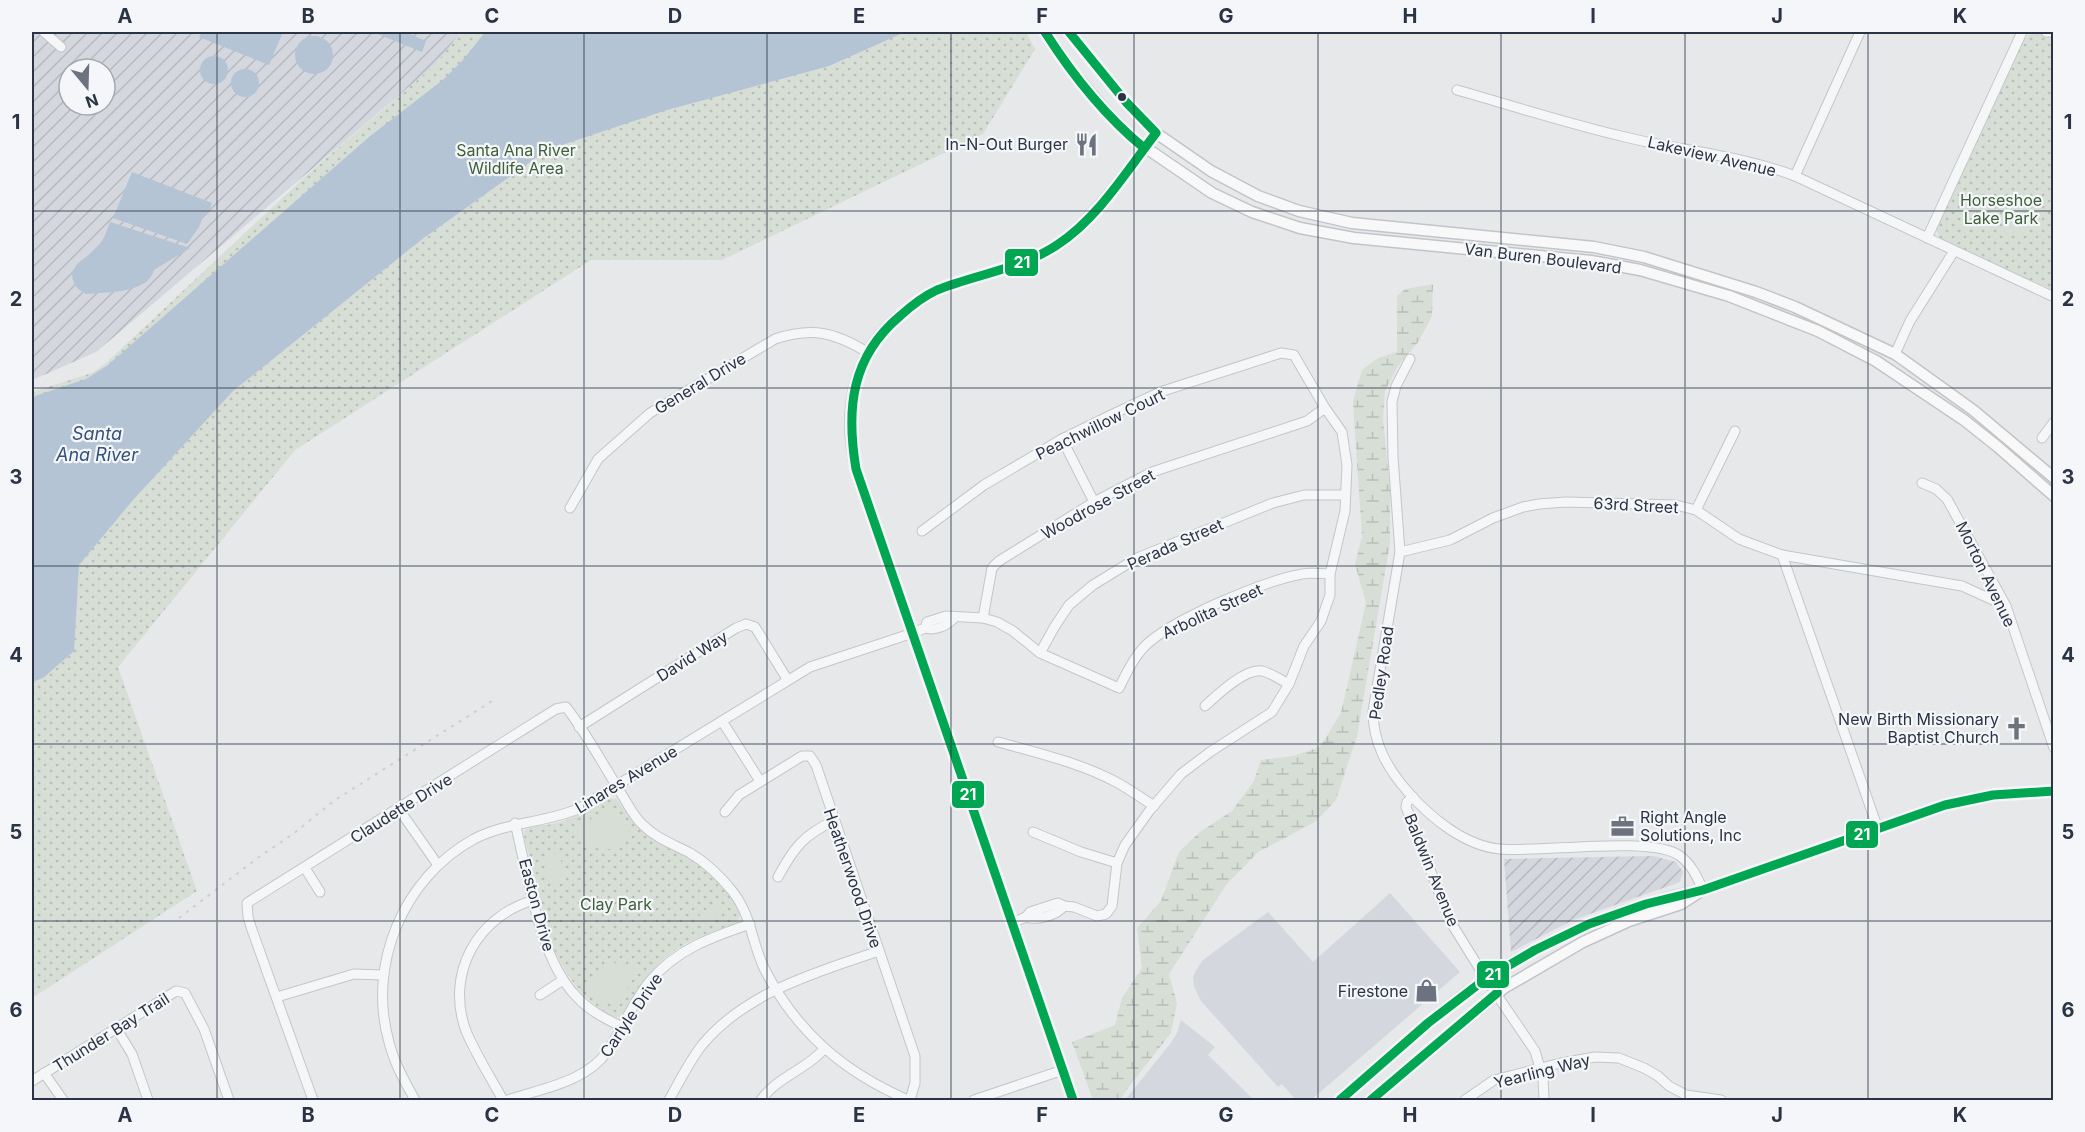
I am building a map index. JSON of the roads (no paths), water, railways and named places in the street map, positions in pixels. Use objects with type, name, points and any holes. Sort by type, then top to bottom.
[{"type":"main road","name":"Van Buren Boulevard","points":[[1045,32],[1070,69],[1105,111],[1133,139],[1212,193],[1252,212],[1300,228],[1354,238],[1591,261],[1640,270],[1730,296],[1818,331],[1876,361],[1964,420],[2054,496]]},
{"type":"main road","name":"Van Buren Boulevard","points":[[1069,32],[1126,102],[1156,133],[1211,171],[1258,196],[1299,211],[1352,223],[1594,247],[1644,257],[1756,292],[1795,307],[1895,354],[1974,410],[2054,478]]},
{"type":"main road","points":[[1073,1101],[856,469],[850,430],[853,394],[857,376],[867,352],[884,330],[900,315],[931,293],[1032,258],[1055,247],[1067,238],[1107,195],[1156,133]]},
{"type":"main road","points":[[1876,361],[1895,354]]},
{"type":"main road","points":[[1340,1101],[1444,1011],[1486,979],[1576,931],[1667,897],[1703,890],[1945,805],[1976,797],[2054,791]]},
{"type":"main road","points":[[1371,1101],[1496,994],[1538,966],[1629,921],[1681,904],[1703,890]]},
{"type":"street","points":[[44,32],[61,47]]},
{"type":"street","points":[[1795,176],[1860,32]]},
{"type":"street","points":[[1927,238],[2022,32]]},
{"type":"street","points":[[2046,32],[2054,33]]},
{"type":"street","name":"Lakeview Avenue","points":[[1457,90],[1626,137],[1769,166],[2054,297]]},
{"type":"street","points":[[1895,354],[1910,321],[1954,251]]},
{"type":"street","name":"General Drive","points":[[570,508],[598,459],[650,413],[775,339],[795,334],[825,333],[839,336],[867,352]]},
{"type":"street","name":"Peachwillow Court","points":[[922,531],[984,485],[1062,440],[1160,392],[1281,353],[1294,355],[1325,408]]},
{"type":"street","name":"Pedley Road","points":[[1410,359],[1396,386],[1392,402],[1400,552],[1373,711],[1373,729],[1389,767],[1431,815],[1468,840],[1498,849],[1637,846],[1666,849],[1680,855],[1692,868],[1703,890]]},
{"type":"street","points":[[1012,923],[1026,917],[1030,912],[1058,903],[1097,916],[1106,914],[1112,906],[1117,863],[1125,845],[1154,806],[1181,774],[1210,752],[1272,712],[1289,684],[1304,646],[1321,621],[1330,595],[1330,574],[1345,511],[1347,465],[1342,432],[1325,408]]},
{"type":"street","name":"Woodrose Street","points":[[982,618],[992,568],[999,561],[1094,502],[1152,472],[1307,421],[1325,408]]},
{"type":"street","points":[[2042,438],[2054,422]]},
{"type":"street","points":[[1696,510],[1734,431]]},
{"type":"street","points":[[1062,440],[1094,502]]},
{"type":"street","name":"Morton Avenue","points":[[1922,483],[1936,489],[1947,499],[2006,606],[2054,748]]},
{"type":"street","name":"Perada Street","points":[[1040,653],[1069,605],[1093,585],[1137,558],[1273,503],[1304,495],[1345,495]]},
{"type":"street","name":"63rd Street","points":[[1400,552],[1450,540],[1493,518],[1539,504],[1566,502],[1676,505],[1696,510],[1739,539],[1782,555],[1953,584],[2006,606]]},
{"type":"street","points":[[1782,555],[1878,829]]},
{"type":"street","name":"Arbolita Street","points":[[1040,653],[1119,688],[1132,661],[1159,634],[1249,590],[1304,573],[1330,574]]},
{"type":"street","name":"Linares Avenue","points":[[414,1098],[388,1042],[383,1015],[383,975],[387,952],[398,922],[414,894],[438,865],[474,839],[515,824],[566,814],[579,809],[787,679],[822,661],[913,633],[925,628],[927,622],[946,616],[982,618]]},
{"type":"street","points":[[982,618],[997,622],[1013,631],[1040,653]]},
{"type":"street","name":"David Way","points":[[579,727],[736,628],[746,624],[755,627],[787,679]]},
{"type":"street","points":[[1205,706],[1228,686],[1252,672],[1262,671],[1289,684]]},
{"type":"street","name":"Claudette Drive","points":[[277,997],[248,917],[248,903],[556,709],[566,707],[579,727]]},
{"type":"street","points":[[722,720],[760,782]]},
{"type":"street","points":[[579,727],[643,826],[665,842],[691,854],[721,878],[740,902],[750,924],[763,967],[803,1028],[824,1049],[853,1071],[909,1101]]},
{"type":"street","points":[[998,742],[1091,771],[1118,783],[1154,806]]},
{"type":"street","name":"Heatherwood Drive","points":[[725,812],[739,795],[802,756],[810,756],[816,765],[915,1056],[915,1083],[909,1101]]},
{"type":"street","name":"Baldwin Avenue","points":[[1413,797],[1407,802],[1406,807],[1450,921],[1486,979],[1531,1044],[1541,1068],[1544,1101]]},
{"type":"street","points":[[398,808],[438,865]]},
{"type":"street","points":[[778,877],[796,845],[811,833],[834,821]]},
{"type":"street","name":"Easton Drive","points":[[515,824],[548,950],[563,980],[590,1009],[622,1027]]},
{"type":"street","points":[[1033,832],[1081,852],[1117,863]]},
{"type":"street","points":[[305,868],[320,892]]},
{"type":"street","points":[[503,1101],[466,1031],[460,988],[472,946],[480,935],[500,916],[534,900]]},
{"type":"street","name":"Carlyle Drive","points":[[508,1101],[559,1083],[599,1063],[649,982],[681,952],[712,937],[750,924]]},
{"type":"street","points":[[669,1101],[689,1064],[711,1035],[737,1013],[811,974],[879,951]]},
{"type":"street","points":[[313,1101],[277,997],[354,974],[383,975]]},
{"type":"street","points":[[540,995],[563,980]]},
{"type":"street","name":"Thunder Bay Trail","points":[[32,1081],[176,991],[185,993],[204,1029],[229,1101]]},
{"type":"street","points":[[116,1028],[132,1054],[148,1101]]},
{"type":"street","points":[[760,1101],[784,1077],[810,1063],[824,1049]]},
{"type":"street","name":"Yearling Way","points":[[1465,1101],[1494,1080],[1595,1057],[1619,1058],[1644,1068],[1686,1095],[1721,1101]]},
{"type":"street","points":[[974,1101],[1063,1070]]},
{"type":"street","points":[[44,1073],[63,1101]]},
{"type":"street","points":[[403,1100],[414,1098]]},
{"type":"water","points":[[202,32],[283,32],[269,65],[199,37]]},
{"type":"water","points":[[373,32],[405,32],[426,41],[422,52]]},
{"type":"water","name":"Santa Ana River","points":[[485,32],[905,32],[829,66],[667,110],[547,150],[421,240],[233,391],[133,500],[79,565],[74,651],[43,678],[32,682],[32,397],[86,379],[108,365],[369,137],[444,79],[463,60]]},
{"type":"water","points":[[314,36],[327,42],[333,55],[327,68],[314,74],[301,68],[295,55],[301,42]]},
{"type":"water","points":[[214,56],[224,60],[228,70],[224,80],[214,84],[204,80],[200,70],[204,60]]},
{"type":"water","points":[[245,69],[255,73],[259,83],[255,93],[245,97],[235,93],[231,83],[235,73]]},
{"type":"water","points":[[132,172],[212,203],[208,214],[204,214],[199,227],[187,244],[113,218]]},
{"type":"water","points":[[110,222],[190,248],[154,270],[144,284],[135,288],[86,294],[75,285],[72,274],[77,265],[100,244]]},
{"type":"railway","points":[[179,918],[335,800],[497,698]]},
{"type":"place","name":"In-N-Out Burger","points":[[1086,144]]},
{"type":"place","name":"New Birth Missionary Baptist Church","points":[[2017,728]]},
{"type":"place","name":"Right Angle Solutions, Inc","points":[[1622,826]]},
{"type":"place","name":"Firestone","points":[[1426,991]]},
{"type":"park label","name":"Santa Ana River Wildlife Area","points":[[516,159]]},
{"type":"park label","name":"Horseshoe Lake Park","points":[[2001,209]]},
{"type":"park label","name":"Clay Park","points":[[616,904]]}]
